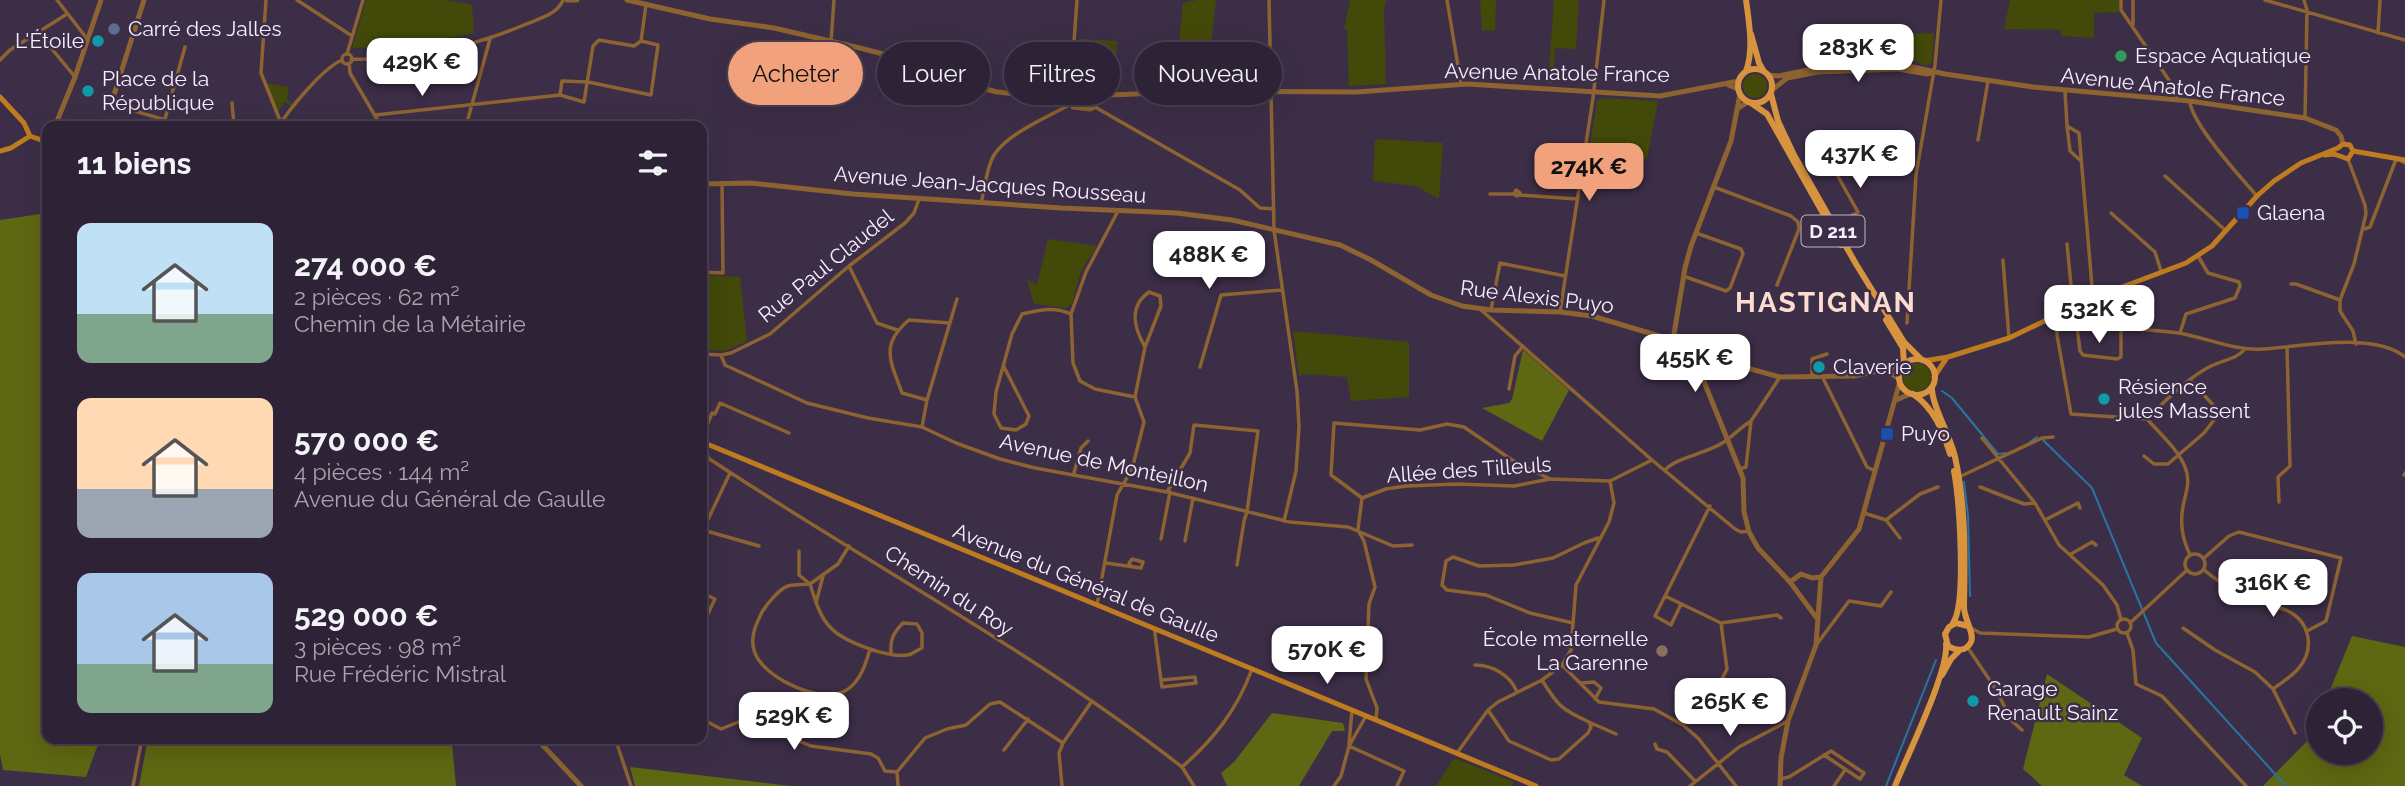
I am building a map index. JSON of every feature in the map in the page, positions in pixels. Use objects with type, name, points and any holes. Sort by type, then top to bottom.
[{"type":"main road","points":[[1746,0],[1750,33],[1749,62],[1739,88],[1750,103],[1763,102],[1772,92],[1750,33]]},
{"type":"main road","points":[[1745,72],[1755,69],[1766,73]]},
{"type":"main road","name":"D 211","points":[[1772,92],[1783,134],[1904,342],[1923,361]]},
{"type":"main road","points":[[0,97],[24,123],[30,136],[42,140]]},
{"type":"main road","name":"D 211","points":[[1750,103],[1767,114],[1825,219],[1903,348],[1904,366]]},
{"type":"main road","points":[[0,151],[11,148],[30,136]]},
{"type":"main road","points":[[1895,786],[1936,686],[1945,656],[1946,630],[1957,613],[1960,589],[1955,476],[1951,455],[1940,426],[1926,406],[1906,391],[1899,380],[1904,366],[1912,360],[1948,357],[2056,321],[2093,298],[2162,273],[2198,256],[2227,232],[2257,196],[2286,172],[2318,156],[2350,145],[2353,151]]},
{"type":"main road","points":[[2340,149],[2348,159],[2353,151]]},
{"type":"main road","points":[[2353,151],[2403,161]]},
{"type":"main road","points":[[1936,686],[1951,659],[1966,647],[1972,634],[1964,614],[1965,564],[1959,477],[1950,438],[1932,396],[1931,387],[1941,364],[1948,357]]},
{"type":"main road","points":[[1923,361],[1932,368],[1934,377]]},
{"type":"main road","points":[[1912,394],[1923,394],[1931,387]]},
{"type":"main road","name":"Avenue du Général de Gaulle","points":[[707,443],[1536,786]]},
{"type":"main road","points":[[1952,624],[1960,622],[1968,627]]},
{"type":"main road","points":[[1946,643],[1952,648],[1966,647]]},
{"type":"street","points":[[57,0],[88,40]]},
{"type":"street","points":[[57,121],[101,0]]},
{"type":"street","points":[[144,0],[111,104],[168,121]]},
{"type":"street","points":[[265,0],[261,73],[279,121]]},
{"type":"street","points":[[297,0],[352,36]]},
{"type":"street","points":[[283,121],[320,77],[347,54],[363,0]]},
{"type":"street","points":[[342,60],[344,64],[350,61],[423,55],[490,39],[553,12],[565,0],[577,0]]},
{"type":"street","points":[[627,0],[710,19],[774,28],[831,42],[834,0]]},
{"type":"street","points":[[1074,42],[1077,0]]},
{"type":"street","points":[[1269,0],[1269,42]]},
{"type":"street","points":[[1447,0],[1461,84]]},
{"type":"street","points":[[1560,312],[1604,0]]},
{"type":"street","points":[[1907,323],[1916,175],[1934,72],[1941,0]]},
{"type":"street","points":[[2121,0],[2121,10],[2173,86],[2177,100]]},
{"type":"street","points":[[2133,0],[2133,27]]},
{"type":"street","points":[[2265,0],[2308,10],[2405,40]]},
{"type":"street","points":[[2304,0],[2308,10],[2305,118]]},
{"type":"street","points":[[2378,33],[2380,0]]},
{"type":"street","points":[[375,116],[560,95],[584,102],[593,46],[599,40],[634,46],[640,41],[643,3]]},
{"type":"street","points":[[0,60],[10,50],[67,14]]},
{"type":"street","points":[[38,32],[75,77]]},
{"type":"street","points":[[468,121],[490,39]]},
{"type":"street","points":[[560,95],[562,81],[588,82],[651,95],[658,45],[640,41]]},
{"type":"street","points":[[164,120],[185,47]]},
{"type":"street","points":[[863,49],[887,55],[940,77],[1004,93]]},
{"type":"street","points":[[347,54],[350,73],[378,121]]},
{"type":"street","name":"Avenue Anatole France","points":[[1766,73],[1778,76],[1818,68],[1908,66],[1988,81],[2190,101],[2305,118],[2336,130],[2341,136],[2340,149]]},
{"type":"street","name":"Avenue Anatole France","points":[[1772,92],[1783,79],[1818,72],[1887,69],[1927,74],[1934,72]]},
{"type":"street","points":[[1978,140],[1988,81]]},
{"type":"street","name":"Avenue Anatole France","points":[[1282,92],[1357,92],[1461,84],[1660,96],[1726,84],[1739,88]]},
{"type":"street","points":[[1673,340],[1683,276],[1696,233],[1731,141],[1739,88]]},
{"type":"street","points":[[2065,90],[2070,151],[2081,161]]},
{"type":"street","points":[[2190,101],[2192,112],[2229,164],[2257,196]]},
{"type":"street","points":[[232,103],[234,121]]},
{"type":"street","points":[[1737,108],[1750,103]]},
{"type":"street","points":[[981,203],[993,157],[1003,145],[1065,105]]},
{"type":"street","points":[[1076,105],[1079,109],[1095,107],[1240,190],[1260,208],[1274,209]]},
{"type":"street","points":[[1270,105],[1274,166],[1274,230],[1297,391],[1299,427],[1296,471],[1284,521]]},
{"type":"street","points":[[2067,126],[2079,133],[2093,298]]},
{"type":"street","points":[[1818,141],[1858,212],[1835,226],[1825,219]]},
{"type":"street","points":[[2348,159],[2365,205],[2364,229],[2340,300],[2340,311],[2353,331],[2356,344]]},
{"type":"street","points":[[2364,229],[2370,227],[2374,221],[2395,162],[2403,161]]},
{"type":"street","points":[[2165,176],[2227,232]]},
{"type":"street","points":[[707,272],[723,273],[722,183]]},
{"type":"street","name":"Avenue Jean-Jacques Rousseau","points":[[707,184],[754,184],[919,199],[1119,209],[1232,220],[1274,230]]},
{"type":"street","points":[[1714,187],[1791,216],[1798,222],[1799,229],[1777,285]]},
{"type":"street","points":[[1490,194],[1577,199]]},
{"type":"street","name":"Rue Paul Claudel","points":[[707,354],[731,353],[770,334],[849,265],[905,223],[914,213],[919,199]]},
{"type":"street","points":[[1119,209],[1086,272],[1071,314],[1073,363],[1080,381],[1096,388],[1135,397]]},
{"type":"street","points":[[2111,213],[2155,252],[2162,273]]},
{"type":"street","name":"Rue Alexis Puyo","points":[[1274,230],[1340,245],[1431,295],[1480,309],[1560,312],[1608,320],[1780,377],[1854,376],[1904,366]]},
{"type":"street","points":[[1683,276],[1726,291],[1730,288],[1743,254],[1741,249],[1696,233]]},
{"type":"street","points":[[2067,244],[2073,308]]},
{"type":"street","points":[[2179,333],[2186,314],[2235,298],[2240,286],[2239,282],[2208,273],[2198,256]]},
{"type":"street","points":[[2003,260],[2009,338]]},
{"type":"street","points":[[1491,310],[1500,263],[1565,276]]},
{"type":"street","points":[[849,265],[877,323],[897,330]]},
{"type":"street","points":[[2291,284],[2340,300]]},
{"type":"street","points":[[1200,367],[1221,295],[1282,290]]},
{"type":"street","points":[[1097,605],[1117,495],[1132,469],[1144,422],[1135,397],[1145,347],[1161,306],[1160,296],[1149,292],[1139,299],[1134,317],[1136,332],[1145,347]]},
{"type":"street","points":[[922,427],[927,400],[957,299]]},
{"type":"street","points":[[1004,367],[1029,416],[1026,424],[1016,430],[1001,428],[994,414],[996,392],[1012,334],[1022,314],[1058,309],[1071,314]]},
{"type":"street","points":[[1480,309],[1735,529],[1741,532],[1749,530]]},
{"type":"street","points":[[927,400],[902,393],[888,354],[897,330],[909,320],[950,323]]},
{"type":"street","points":[[2190,555],[2181,523],[2188,478],[2179,455],[2146,419],[2071,414],[2056,321],[2077,326],[2179,333],[2245,349],[2330,342],[2389,348],[2405,357]]},
{"type":"street","points":[[2077,326],[2082,355],[2117,359],[2120,357],[2121,329]]},
{"type":"street","points":[[1509,389],[1515,356],[1523,346]]},
{"type":"street","points":[[1693,347],[1692,352],[1743,478],[1744,512],[1749,530],[1758,548],[1790,582],[1817,619]]},
{"type":"street","points":[[2279,502],[2278,477],[2290,466],[2287,347]]},
{"type":"street","points":[[2146,419],[2190,380],[2213,364],[2238,356],[2245,349]]},
{"type":"street","points":[[1812,378],[1812,359],[1827,354]]},
{"type":"street","name":"Avenue de Monteillon","points":[[721,355],[726,365],[807,403],[868,418],[922,427],[1000,459],[1169,492],[1284,521],[1358,529],[1393,546],[1412,545]]},
{"type":"street","points":[[1816,645],[1821,576],[1858,529],[1896,400],[1899,380],[1886,370]]},
{"type":"street","points":[[1666,470],[1671,465],[1703,453],[1751,421],[1780,377]]},
{"type":"street","points":[[1823,378],[1867,467],[1875,471]]},
{"type":"street","points":[[2144,456],[2154,464],[2168,464],[2204,433],[2217,413],[2216,408],[2190,380]]},
{"type":"street","points":[[1896,400],[1912,394]]},
{"type":"street","points":[[707,429],[712,413],[715,414],[720,403],[789,433]]},
{"type":"street","points":[[1740,469],[1746,467],[1751,421]]},
{"type":"street","points":[[1362,498],[1329,472],[1334,423],[1420,430],[1447,424],[1464,427],[1512,460],[1550,479]]},
{"type":"street","points":[[1161,539],[1169,492],[1190,453],[1194,425],[1258,431],[1237,565]]},
{"type":"street","points":[[1959,477],[2042,438],[2053,437]]},
{"type":"street","points":[[1982,438],[2035,503],[2059,545],[2102,585],[2117,605],[2121,620]]},
{"type":"street","points":[[1074,474],[1082,448],[1088,441]]},
{"type":"street","name":"Chemin du Roy","points":[[707,455],[730,473],[1092,701],[1182,766]]},
{"type":"street","points":[[1457,753],[1488,710],[1498,702],[1542,680],[1562,665],[1571,650],[1576,585],[1609,522],[1614,503],[1610,481],[1652,460]]},
{"type":"street","points":[[707,520],[730,473]]},
{"type":"street","name":"Allée des Tilleuls","points":[[1358,529],[1362,498],[1386,489],[1457,484],[1514,486],[1550,479],[1610,481]]},
{"type":"street","points":[[1886,520],[1920,495],[1938,487]]},
{"type":"street","points":[[1979,487],[2024,504],[2035,503]]},
{"type":"street","points":[[1185,541],[1193,498]]},
{"type":"street","points":[[2045,520],[2078,503],[2080,508]]},
{"type":"street","points":[[1681,604],[1671,625],[1655,617],[1710,506]]},
{"type":"street","points":[[1864,513],[1886,520],[1900,538]]},
{"type":"street","points":[[1358,529],[1364,541],[1375,587],[1369,604],[1366,679],[1377,708],[1376,720]]},
{"type":"street","points":[[707,531],[759,546]]},
{"type":"street","points":[[2204,558],[2229,536],[2244,533],[2341,558],[2326,621],[2307,631]]},
{"type":"street","points":[[1573,623],[1530,612],[1486,594],[1447,590],[1443,585],[1446,561],[1457,557],[1472,564],[1490,567],[1542,561],[1601,538]]},
{"type":"street","points":[[2071,554],[2092,542],[2096,545]]},
{"type":"street","points":[[849,546],[838,564],[810,584],[787,586],[766,606],[754,628],[754,653],[771,674],[793,685],[817,694],[837,694],[853,685],[865,668],[870,649]]},
{"type":"street","points":[[799,551],[799,575],[810,584],[816,603],[830,627],[845,640],[870,649],[891,653],[908,656],[922,648],[922,633],[917,624],[902,623],[890,642],[891,653]]},
{"type":"street","points":[[2196,554],[2204,558],[2206,564],[2204,570],[2196,575],[2187,570],[2185,564],[2190,555],[2196,554]]},
{"type":"street","points":[[1106,563],[1131,566]]},
{"type":"street","points":[[2130,622],[2187,570]]},
{"type":"street","points":[[2204,570],[2247,597],[2286,610],[2298,617],[2307,631],[2309,646],[2306,658],[2297,670],[2273,689]]},
{"type":"street","points":[[816,603],[823,574]]},
{"type":"street","points":[[1790,582],[1801,575],[1812,578],[1821,576]]},
{"type":"street","points":[[1780,783],[1781,758],[1788,721],[1816,645],[1849,601],[1881,606],[1891,592]]},
{"type":"street","points":[[707,595],[715,599],[707,616]]},
{"type":"street","points":[[1665,596],[1721,623],[1777,615],[1781,618]]},
{"type":"street","points":[[2121,620],[2130,622]]},
{"type":"street","points":[[2117,629],[2121,620]]},
{"type":"street","points":[[2127,633],[2130,622]]},
{"type":"street","points":[[1716,691],[1727,669],[1721,623]]},
{"type":"street","points":[[1968,627],[1980,633],[2089,637],[2117,629]]},
{"type":"street","points":[[2183,628],[2255,672],[2273,689],[2295,733]]},
{"type":"street","points":[[1155,629],[1161,680],[1162,687],[1196,683],[1195,677],[1161,680]]},
{"type":"street","points":[[2117,629],[2127,633]]},
{"type":"street","points":[[1980,633],[1966,647],[1995,688],[2012,721],[2022,730]]},
{"type":"street","points":[[2127,633],[2133,650],[2136,684],[2162,696],[2246,786]]},
{"type":"street","points":[[1475,665],[1483,665],[1510,679],[1517,692]]},
{"type":"street","points":[[1562,665],[1599,702],[1654,709],[1668,715],[1698,738],[1736,786]]},
{"type":"street","points":[[1194,786],[1182,766],[1206,746],[1225,723],[1244,693],[1252,669]]},
{"type":"street","points":[[1542,680],[1563,710],[1616,734]]},
{"type":"street","points":[[1579,683],[1594,682],[1601,688],[1595,699]]},
{"type":"street","points":[[1062,786],[1059,753],[1092,701]]},
{"type":"street","points":[[898,786],[897,772],[902,763],[925,738],[966,725],[990,704],[1000,702],[1063,743]]},
{"type":"street","points":[[1334,786],[1340,776],[1349,746],[1352,710]]},
{"type":"street","points":[[1488,710],[1509,741],[1551,760],[1559,759],[1588,733],[1591,727],[1589,722]]},
{"type":"street","points":[[1349,746],[1366,716]]},
{"type":"street","points":[[707,722],[721,729],[746,719],[811,747],[871,754],[878,758],[885,771],[897,772]]},
{"type":"street","points":[[1004,750],[1028,719]]},
{"type":"street","points":[[1690,786],[1738,747],[1788,721]]},
{"type":"street","points":[[133,786],[141,744]]},
{"type":"street","points":[[540,744],[582,786]]},
{"type":"street","points":[[617,744],[631,786]]},
{"type":"street","points":[[1655,744],[1657,749],[1667,752],[1695,782]]},
{"type":"street","points":[[1349,746],[1404,771],[1397,786]]},
{"type":"street","points":[[1780,783],[1824,755],[1831,751],[1864,773],[1860,779],[1824,755]]},
{"type":"street","points":[[1834,786],[1845,770]]},
{"type":"green space","points":[[366,0],[445,0],[470,4],[474,33],[413,46],[352,48]]},
{"type":"green space","points":[[1216,0],[1211,42],[1179,42],[1183,3]]},
{"type":"green space","points":[[1350,0],[1386,0],[1386,84],[1349,86],[1347,30],[1344,29]]},
{"type":"green space","points":[[1480,0],[1496,0],[1495,31],[1482,30]]},
{"type":"green space","points":[[1554,0],[1579,0],[1576,49],[1555,48],[1553,83],[1548,83]]},
{"type":"green space","points":[[2010,0],[2119,0],[2119,12],[2094,13],[2094,38],[2061,36],[2061,30],[2004,29]]},
{"type":"green space","points":[[1934,33],[1932,62],[1927,66],[1915,61],[1859,60],[1860,34]]},
{"type":"green space","points":[[1080,39],[1117,41],[1117,42],[1080,42]]},
{"type":"green space","points":[[1755,74],[1764,77],[1767,86],[1764,95],[1755,98],[1746,95],[1743,86],[1746,77]]},
{"type":"green space","points":[[266,83],[289,87],[287,100],[291,106],[285,102],[278,111]]},
{"type":"green space","points":[[1602,98],[1658,101],[1647,159],[1590,146],[1597,101]]},
{"type":"green space","points":[[1375,140],[1443,143],[1439,199],[1416,186],[1373,181]]},
{"type":"green space","points":[[42,214],[42,744],[98,744],[86,777],[3,770],[0,754],[0,220]]},
{"type":"green space","points":[[1048,239],[1097,246],[1081,271],[1072,304],[1066,308],[1034,304],[1027,279],[1037,285]]},
{"type":"green space","points":[[707,275],[740,277],[747,341],[726,351],[707,350]]},
{"type":"green space","points":[[1293,331],[1409,342],[1409,397],[1351,401],[1347,377],[1304,374],[1299,376]]},
{"type":"green space","points":[[1523,350],[1569,390],[1542,441],[1482,408],[1509,403],[1512,399]]},
{"type":"green space","points":[[1917,363],[1927,367],[1931,377],[1927,387],[1917,391],[1907,387],[1903,377],[1907,367]]},
{"type":"green space","points":[[2352,636],[2405,647],[2405,786],[2263,786],[2306,742],[2306,765],[2383,765],[2383,688],[2331,688]]},
{"type":"green space","points":[[2047,674],[2142,738],[2124,775],[2142,786],[2042,786],[2023,769]]},
{"type":"green space","points":[[1272,713],[1343,723],[1345,731],[1332,731],[1299,786],[1227,786],[1221,773],[1234,762]]},
{"type":"green space","points":[[147,744],[452,744],[456,786],[139,786]]},
{"type":"green space","points":[[1457,759],[1514,782],[1512,786],[1436,786],[1453,760]]},
{"type":"green space","points":[[630,767],[791,786],[635,786]]},
{"type":"waterway","points":[[1942,391],[1952,398],[1998,454],[2006,453]]},
{"type":"waterway","points":[[2030,442],[2037,437]]},
{"type":"waterway","points":[[2043,440],[2092,488],[2156,643],[2286,786]]},
{"type":"waterway","points":[[1964,482],[1968,516],[1970,596]]},
{"type":"waterway","points":[[1886,786],[1936,660]]},
{"type":"place","name":"Carré des Jalles","points":[[114,29]]},
{"type":"place","name":"L'Étoile","points":[[98,41]]},
{"type":"place","name":"Espace Aquatique","points":[[2121,56]]},
{"type":"place","name":"Place de la République","points":[[88,91]]},
{"type":"place","name":"Glaena","points":[[2243,213]]},
{"type":"place","name":"Claverie","points":[[1819,367]]},
{"type":"place","name":"Résience jules Massent","points":[[2104,399]]},
{"type":"place","name":"Puyo","points":[[1887,434]]},
{"type":"place","name":"École maternelle La Garenne","points":[[1662,651]]},
{"type":"place","name":"Garage Renault Sainz","points":[[1973,701]]},
{"type":"district","name":"HASTIGNAN","points":[[1826,302]]}]
